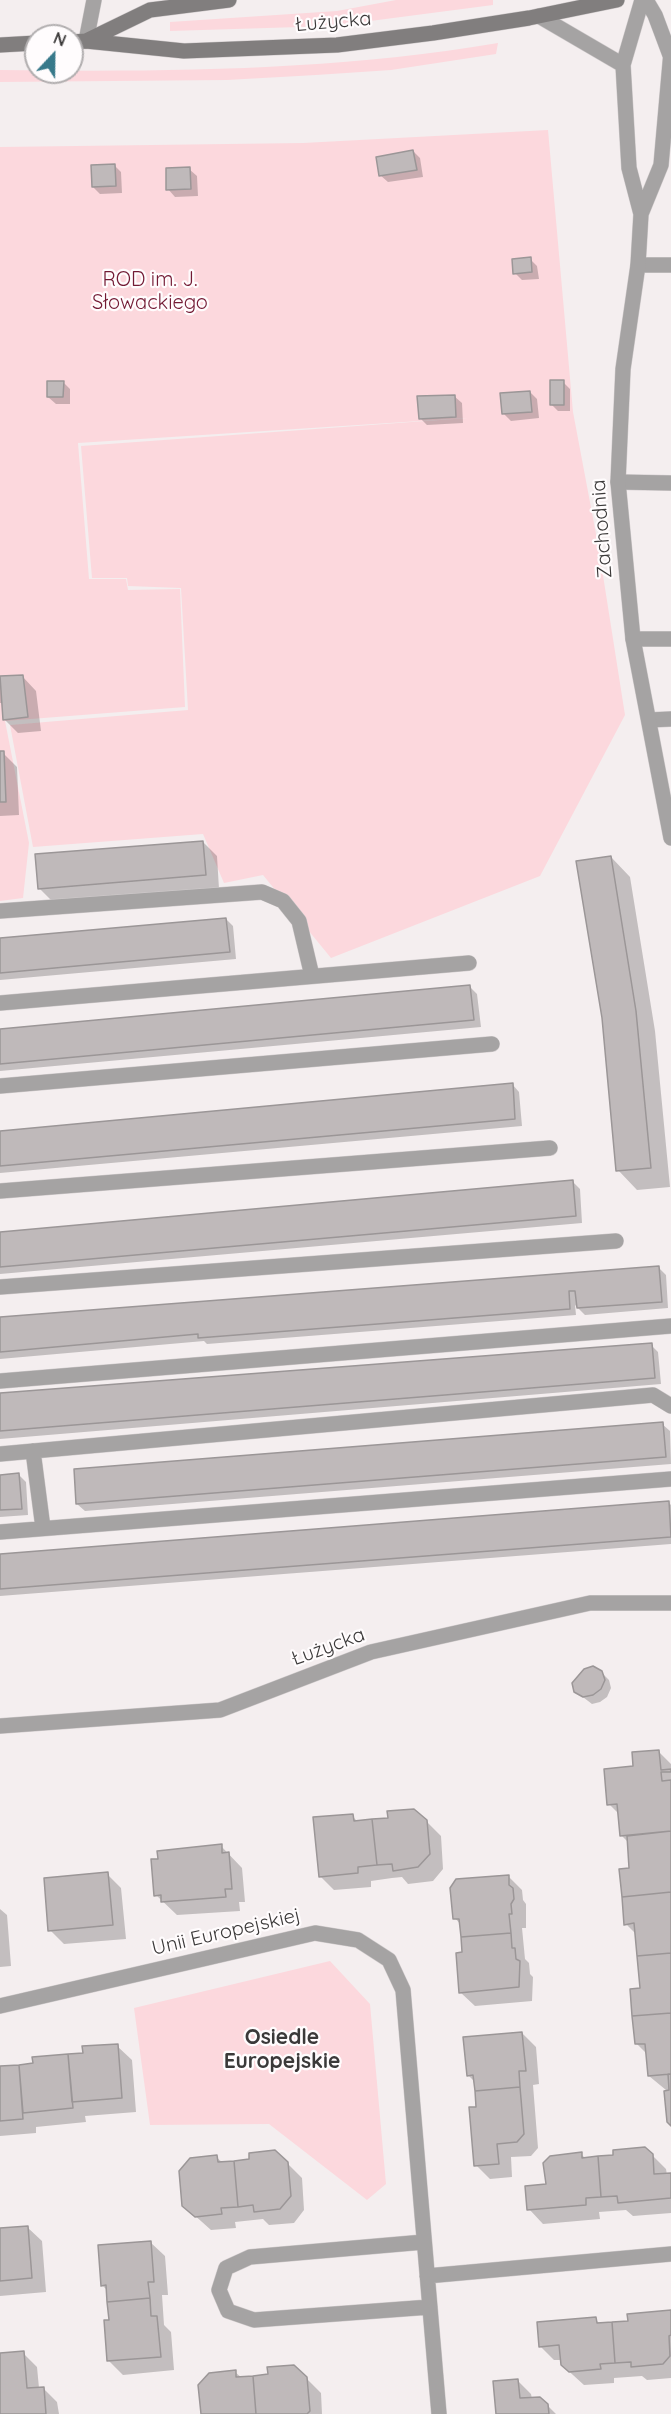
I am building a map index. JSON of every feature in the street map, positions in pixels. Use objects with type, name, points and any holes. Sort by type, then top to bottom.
[{"type":"main road","points":[[84,39],[150,9],[229,0]]},
{"type":"main road","name":"Łużycka","points":[[84,41],[184,51],[337,45],[539,16],[617,0]]},
{"type":"main road","points":[[0,45],[24,44]]},
{"type":"street","points":[[84,27],[94,0]]},
{"type":"street","points":[[641,214],[661,165],[670,54],[655,15],[644,0]]},
{"type":"street","points":[[641,214],[629,168],[623,65],[644,0]]},
{"type":"street","points":[[539,16],[623,65]]},
{"type":"street","name":"Zachodnia","points":[[641,214],[638,265],[623,369],[618,482],[633,639],[668,807],[671,838]]},
{"type":"street","points":[[638,265],[671,265]]},
{"type":"street","points":[[618,482],[671,483]]},
{"type":"street","points":[[633,639],[671,639]]},
{"type":"street","points":[[649,720],[671,718]]},
{"type":"street","points":[[0,911],[262,892],[283,901],[299,921],[312,976]]},
{"type":"street","points":[[0,1003],[469,963]]},
{"type":"street","points":[[0,1086],[492,1044]]},
{"type":"street","points":[[0,1191],[550,1148]]},
{"type":"street","points":[[0,1287],[616,1240]]},
{"type":"street","points":[[0,1381],[671,1326]]},
{"type":"street","points":[[0,1454],[653,1395],[671,1406]]},
{"type":"street","points":[[33,1451],[43,1528]]},
{"type":"street","points":[[0,1532],[671,1479]]},
{"type":"street","name":"Łużycka","points":[[0,1726],[220,1710],[371,1652],[590,1602],[671,1603]]},
{"type":"street","name":"Unii Europejskiej","points":[[0,2006],[315,1933],[358,1940],[389,1960],[403,1990],[439,2414]]},
{"type":"street","points":[[424,2242],[250,2257],[226,2268],[219,2290],[228,2311],[254,2320],[430,2307]]},
{"type":"street","points":[[427,2276],[671,2254]]},
{"type":"green space","points":[[396,0],[493,0],[493,5],[332,26],[170,31],[170,22],[337,11]]},
{"type":"green space","points":[[498,43],[496,54],[391,70],[227,80],[84,81],[84,71],[248,68],[436,52]]},
{"type":"green space","points":[[0,70],[24,70],[24,82],[0,82]]},
{"type":"green space","name":"ROD im. J. Słowackiego","points":[[548,130],[573,412],[599,550],[625,715],[540,876],[331,958],[263,875],[224,883],[203,834],[33,847],[10,725],[188,710],[181,588],[128,586],[127,578],[92,578],[81,446],[467,418],[78,443],[89,579],[126,579],[128,590],[180,589],[185,707],[5,721],[29,843],[23,898],[0,901],[0,147],[303,143]]},
{"type":"green space","points":[[330,1961],[370,2004],[386,2184],[367,2200],[269,2124],[150,2125],[134,2008]]},
{"type":"building","points":[[413,150],[417,170],[379,176],[376,157]]},
{"type":"building","points":[[115,164],[116,186],[92,187],[91,165]]},
{"type":"building","points":[[190,167],[191,189],[166,190],[166,168]]},
{"type":"building","points":[[531,257],[532,272],[513,274],[512,259]]},
{"type":"building","points":[[550,380],[564,380],[564,405],[550,405]]},
{"type":"building","points":[[47,381],[64,381],[63,397],[47,397]]},
{"type":"building","points":[[530,391],[532,412],[502,414],[500,393]]},
{"type":"building","points":[[455,395],[456,417],[419,419],[417,396]]},
{"type":"building","points":[[23,675],[28,717],[3,720],[0,676]]},
{"type":"building","points":[[0,751],[4,751],[6,802],[0,802]]},
{"type":"building","points":[[203,841],[206,875],[38,889],[35,854]]},
{"type":"building","points":[[611,856],[636,1011],[651,1168],[616,1171],[602,1018],[576,861]]},
{"type":"building","points":[[226,918],[230,952],[0,973],[0,938]]},
{"type":"building","points":[[470,985],[474,1020],[0,1064],[0,1029]]},
{"type":"building","points":[[513,1083],[515,1119],[0,1166],[0,1131]]},
{"type":"building","points":[[573,1180],[576,1216],[0,1267],[0,1232]]},
{"type":"building","points":[[659,1266],[662,1302],[577,1308],[575,1291],[569,1291],[570,1309],[198,1338],[198,1334],[0,1352],[0,1317]]},
{"type":"building","points":[[652,1343],[655,1378],[0,1431],[0,1393]]},
{"type":"building","points":[[663,1422],[666,1457],[76,1504],[74,1469]]},
{"type":"building","points":[[19,1473],[22,1509],[0,1510],[0,1475]]},
{"type":"building","points":[[669,1501],[671,1537],[0,1589],[0,1554]]},
{"type":"building","points":[[593,1666],[602,1671],[605,1680],[601,1689],[593,1695],[583,1697],[574,1692],[572,1683],[584,1669]]},
{"type":"building","points":[[659,1750],[661,1770],[671,1769],[671,1772],[661,1772],[662,1781],[671,1780],[671,1831],[620,1836],[617,1804],[607,1805],[604,1769],[633,1766],[632,1752]]},
{"type":"building","points":[[414,1809],[427,1820],[430,1854],[418,1867],[393,1871],[392,1864],[377,1865],[372,1819],[388,1818],[387,1811]]},
{"type":"building","points":[[353,1814],[354,1821],[372,1819],[377,1865],[358,1867],[358,1873],[319,1877],[313,1817]]},
{"type":"building","points":[[671,1831],[671,1892],[622,1897],[619,1869],[629,1868],[627,1836]]},
{"type":"building","points":[[222,1844],[222,1853],[229,1852],[232,1889],[225,1889],[226,1897],[161,1902],[161,1895],[154,1896],[151,1859],[158,1859],[157,1851]]},
{"type":"building","points":[[108,1872],[113,1925],[48,1931],[44,1878]]},
{"type":"building","points":[[509,1875],[509,1885],[513,1888],[514,1899],[511,1904],[512,1914],[509,1914],[511,1933],[461,1937],[459,1919],[453,1919],[450,1888],[456,1879]]},
{"type":"building","points":[[671,1892],[671,1953],[637,1956],[634,1923],[624,1925],[622,1897]]},
{"type":"building","points":[[511,1933],[512,1948],[515,1948],[516,1959],[520,1961],[519,1987],[459,1993],[456,1953],[462,1952],[461,1937]]},
{"type":"building","points":[[671,1953],[671,2013],[632,2016],[630,1989],[640,1988],[637,1956]]},
{"type":"building","points":[[671,2013],[671,2074],[648,2076],[645,2044],[635,2044],[632,2016]]},
{"type":"building","points":[[522,2032],[526,2071],[519,2071],[520,2087],[475,2091],[473,2075],[467,2076],[463,2037]]},
{"type":"building","points":[[118,2044],[122,2098],[72,2102],[68,2054],[83,2053],[82,2046]]},
{"type":"building","points":[[68,2054],[73,2108],[23,2113],[19,2065],[33,2063],[32,2057]]},
{"type":"building","points":[[19,2065],[23,2119],[0,2121],[0,2066]]},
{"type":"building","points":[[668,2074],[671,2074],[671,2126],[667,2122],[664,2091],[669,2090]]},
{"type":"building","points":[[520,2087],[524,2134],[517,2142],[497,2144],[499,2164],[474,2166],[469,2107],[476,2107],[475,2091]]},
{"type":"building","points":[[645,2147],[653,2154],[654,2174],[671,2173],[671,2198],[618,2203],[617,2196],[601,2197],[598,2156],[613,2155],[613,2150]]},
{"type":"building","points":[[275,2150],[288,2162],[291,2196],[280,2209],[254,2212],[253,2205],[238,2207],[234,2161],[249,2159],[249,2153]]},
{"type":"building","points":[[582,2152],[582,2158],[598,2156],[601,2197],[586,2198],[586,2205],[527,2210],[525,2186],[546,2184],[543,2163],[550,2156]]},
{"type":"building","points":[[217,2155],[218,2162],[234,2161],[238,2207],[221,2208],[222,2214],[195,2217],[182,2206],[179,2171],[190,2158]]},
{"type":"building","points":[[28,2226],[32,2278],[0,2281],[0,2228]]},
{"type":"building","points":[[151,2241],[154,2282],[148,2282],[150,2298],[107,2302],[106,2285],[101,2286],[98,2245]]},
{"type":"building","points":[[150,2298],[151,2316],[157,2316],[161,2357],[107,2361],[104,2320],[109,2320],[107,2302]]},
{"type":"building","points":[[671,2310],[670,2356],[663,2364],[631,2367],[631,2362],[615,2363],[612,2322],[628,2321],[627,2314]]},
{"type":"building","points":[[596,2317],[597,2323],[612,2322],[615,2363],[600,2364],[601,2369],[569,2372],[561,2365],[559,2345],[539,2347],[537,2322]]},
{"type":"building","points":[[24,2351],[27,2388],[44,2387],[46,2414],[0,2414],[0,2353]]},
{"type":"building","points":[[294,2365],[307,2377],[310,2411],[307,2414],[256,2414],[253,2376],[268,2374],[267,2367]]},
{"type":"building","points":[[236,2370],[236,2377],[253,2376],[256,2414],[201,2414],[198,2385],[209,2373]]},
{"type":"building","points":[[518,2379],[520,2398],[540,2397],[548,2404],[549,2414],[496,2414],[493,2381]]},
{"type":"district","name":"Osiedle Europejskie","points":[[282,2050]]}]
